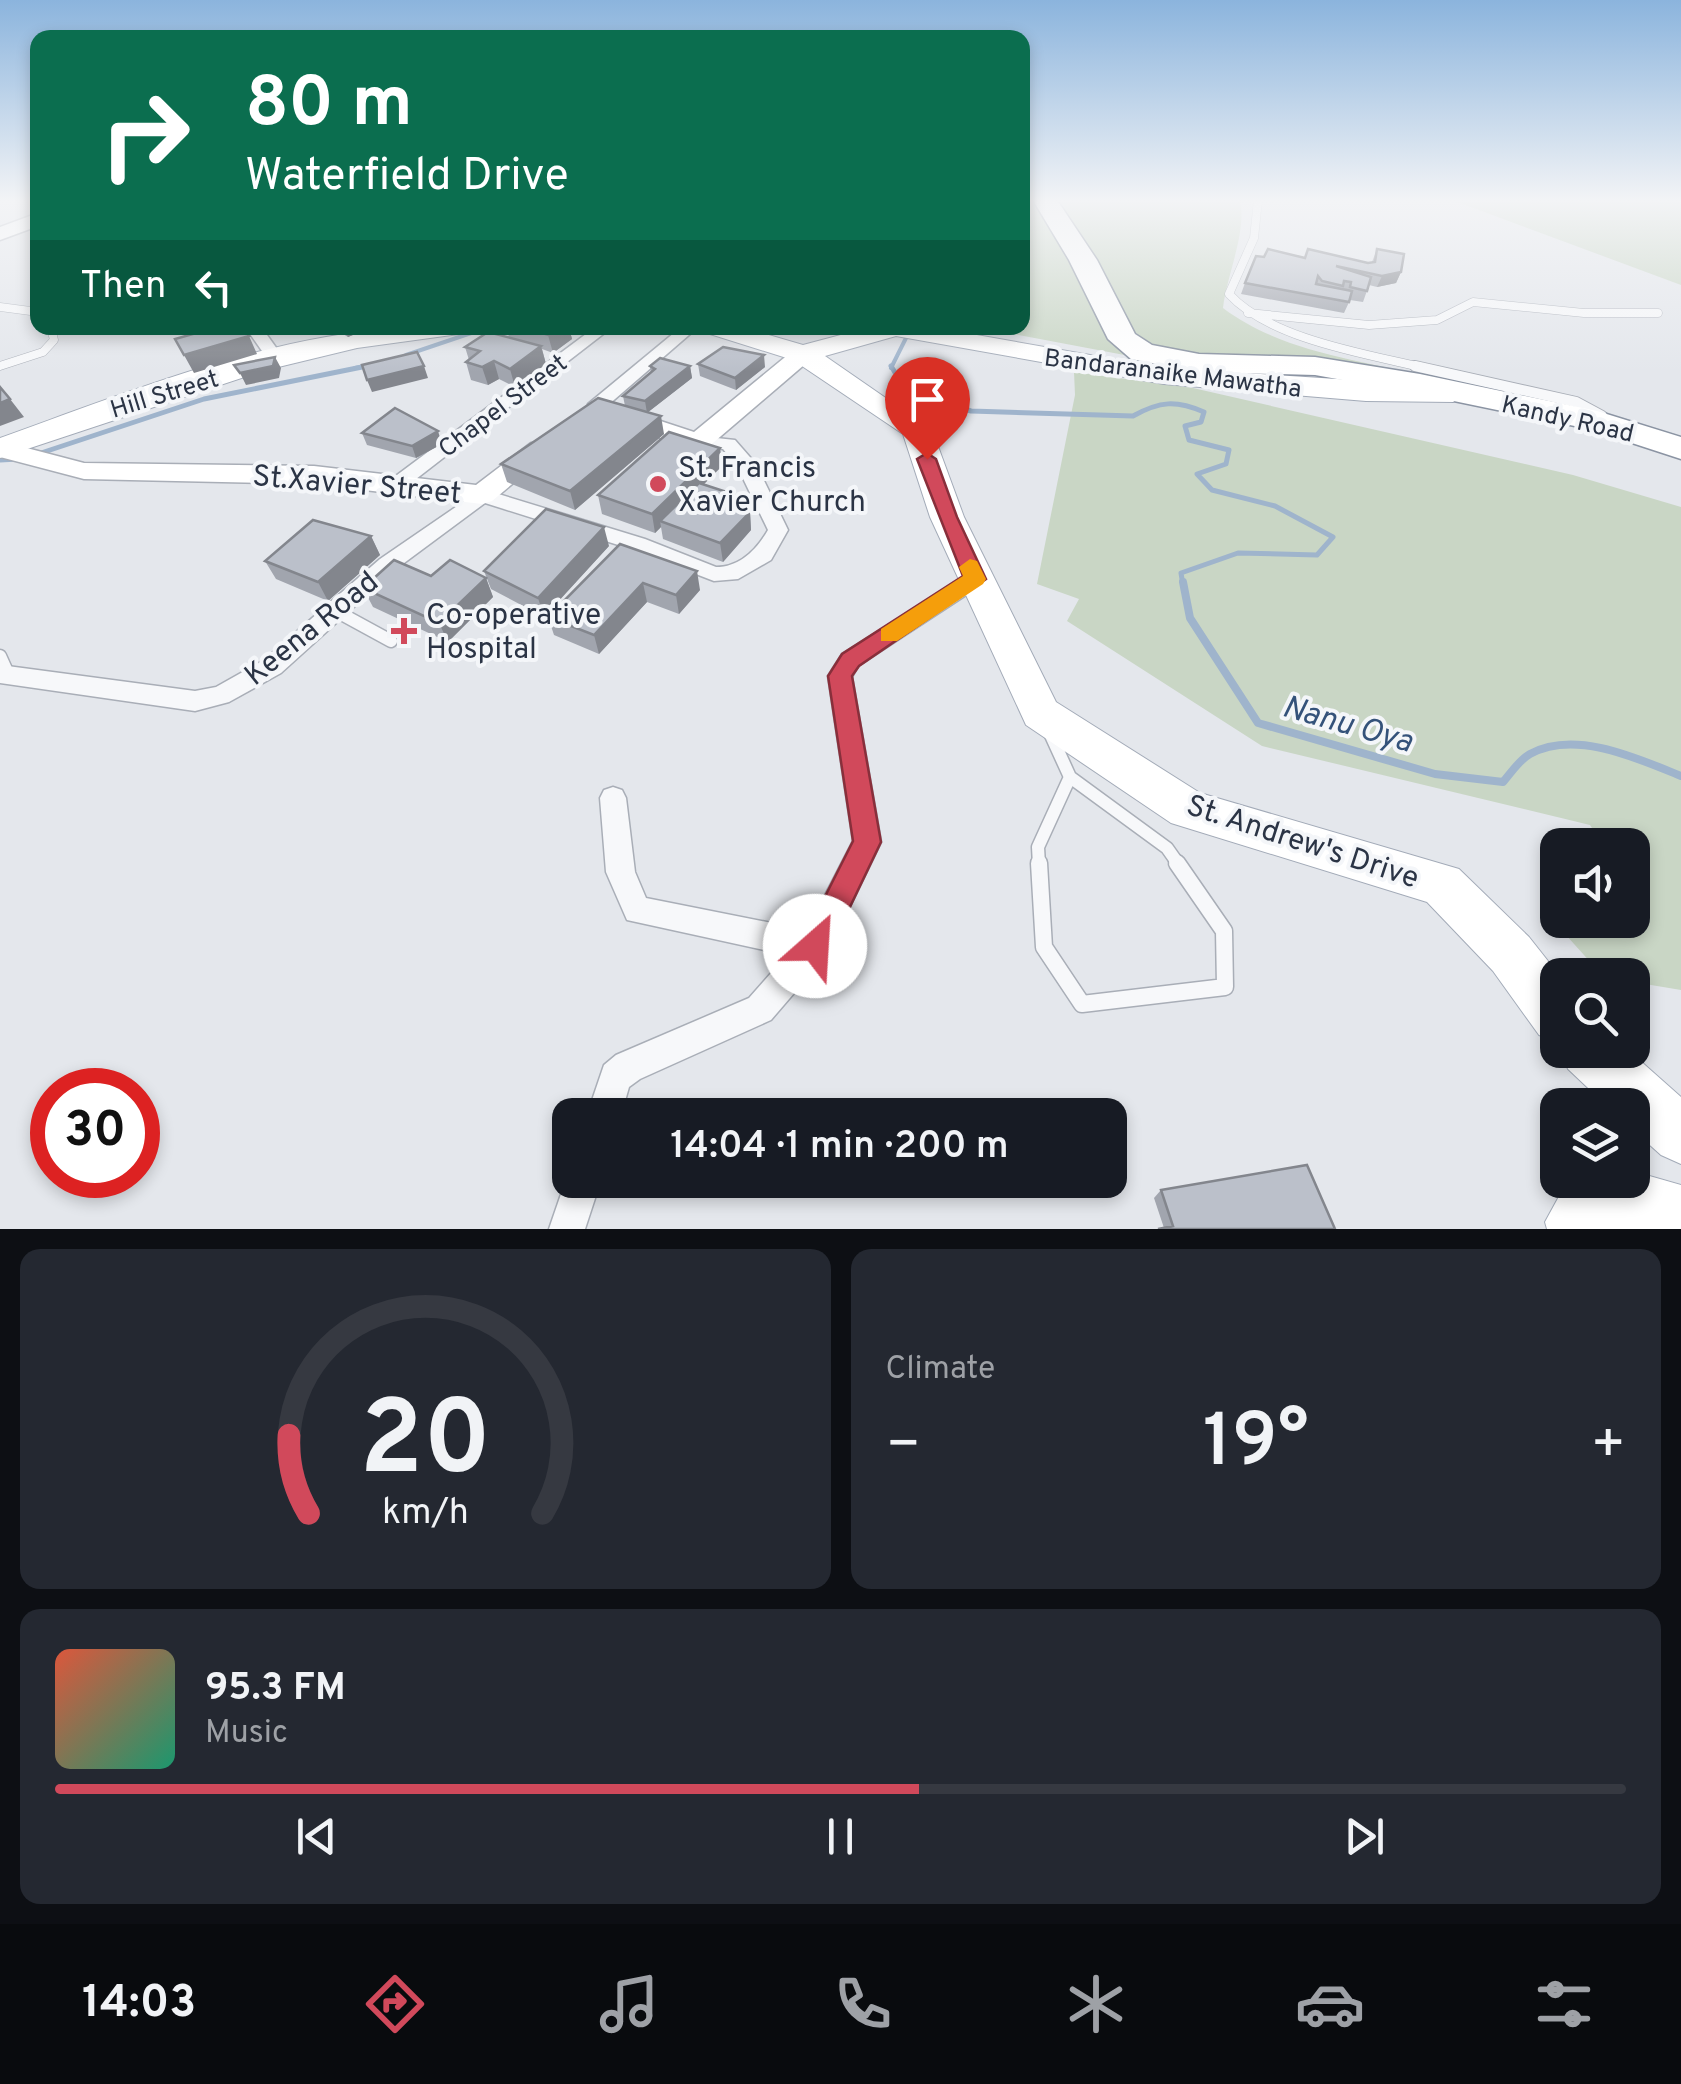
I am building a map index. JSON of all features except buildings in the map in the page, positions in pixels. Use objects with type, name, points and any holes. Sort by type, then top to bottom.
[{"type":"highway","name":"Kandy Road","points":[[1081,257],[1123,339],[1135,348],[1199,363],[1315,366],[1618,427],[1681,448]]},
{"type":"main road","name":"Hill Street","points":[[8,450],[161,392],[362,338],[388,335]]},
{"type":"main road","points":[[742,335],[803,354],[917,430],[946,517],[1041,713]]},
{"type":"main road","points":[[803,354],[871,335]]},
{"type":"main road","name":"Bandaranaike Mawatha","points":[[930,335],[1196,380],[1453,393]]},
{"type":"main road","name":"St. Andrew's Drive","points":[[1041,713],[1187,809],[1442,886],[1511,954],[1540,992]]},
{"type":"main road","points":[[1607,1068],[1681,1136]]},
{"type":"main road","points":[[1579,1229],[1575,1222],[1591,1199],[1626,1199],[1681,1216]]},
{"type":"street","points":[[259,335],[277,360]]},
{"type":"street","name":"Chapel Street","points":[[400,482],[595,335]]},
{"type":"street","points":[[482,495],[680,335]]},
{"type":"street","points":[[594,408],[698,442],[803,354]]},
{"type":"street","name":"St.Xavier Street","points":[[8,450],[51,466],[106,473],[314,474],[482,495],[638,544],[714,574],[730,574],[764,555],[778,530],[746,464],[728,444],[698,442]]},
{"type":"street","name":"Keena Road","points":[[3,668],[196,701],[214,700],[252,680],[390,563],[482,495]]},
{"type":"street","points":[[609,1098],[616,1077],[628,1067],[760,1009],[815,946],[867,842],[840,676],[850,660],[976,579]]},
{"type":"street","points":[[614,798],[622,878],[628,900],[636,910],[815,946]]},
{"type":"street","points":[[567,1229],[577,1198]]},
{"type":"lane","points":[[1246,257],[1228,298],[1245,313],[1276,328],[1376,356],[1576,402],[1618,427]]},
{"type":"lane","points":[[1245,313],[1368,325],[1437,320],[1473,302],[1584,314],[1658,313]]},
{"type":"lane","points":[[0,307],[30,311]]},
{"type":"lane","points":[[0,366],[43,352],[54,340],[53,335]]},
{"type":"lane","points":[[336,611],[390,641]]},
{"type":"lane","points":[[1041,713],[1070,777],[1167,848],[1224,931],[1225,987],[1082,1004],[1044,947],[1038,847],[1070,777]]},
{"type":"green space","points":[[1030,257],[1234,257],[1223,308],[1246,323],[1296,345],[1432,377],[1135,357],[1018,335],[1030,335]]},
{"type":"green space","points":[[1607,257],[1681,257],[1681,285]]},
{"type":"green space","points":[[1074,372],[1193,388],[1573,475],[1681,507],[1681,990],[1650,985],[1650,958],[1587,958],[1569,938],[1650,938],[1650,828],[1592,828],[1262,746],[1067,621],[1079,599],[1037,584],[1075,395]]},
{"type":"waterway","points":[[406,355],[465,335]]},
{"type":"waterway","name":"Nanu Oya","points":[[892,367],[908,335]]},
{"type":"waterway","points":[[355,368],[370,365]]},
{"type":"waterway","points":[[35,455],[204,399],[367,366]]},
{"type":"waterway","name":"Nanu Oya","points":[[892,367],[907,392],[971,411],[1133,416],[1168,404],[1194,408],[1204,412],[1201,422],[1185,426],[1189,440],[1229,450],[1226,464],[1197,474],[1212,490],[1275,506],[1333,537],[1317,555],[1238,553],[1181,573],[1183,585]]},
{"type":"waterway","points":[[0,460],[18,459]]},
{"type":"waterway","name":"Nanu Oya","points":[[1183,582],[1190,618],[1258,723],[1435,774],[1503,782],[1530,754],[1548,747],[1586,745],[1681,776]]},
{"type":"slow traffic","points":[[889,635],[976,579],[970,567]]},
{"type":"place","name":"St. Francis Xavier Church","points":[[658,484]]},
{"type":"place","name":"Co-operative Hospital","points":[[404,631]]},
{"type":"route","points":[[815,946],[867,842],[840,676],[850,660],[976,579],[946,517],[927,459]]}]
